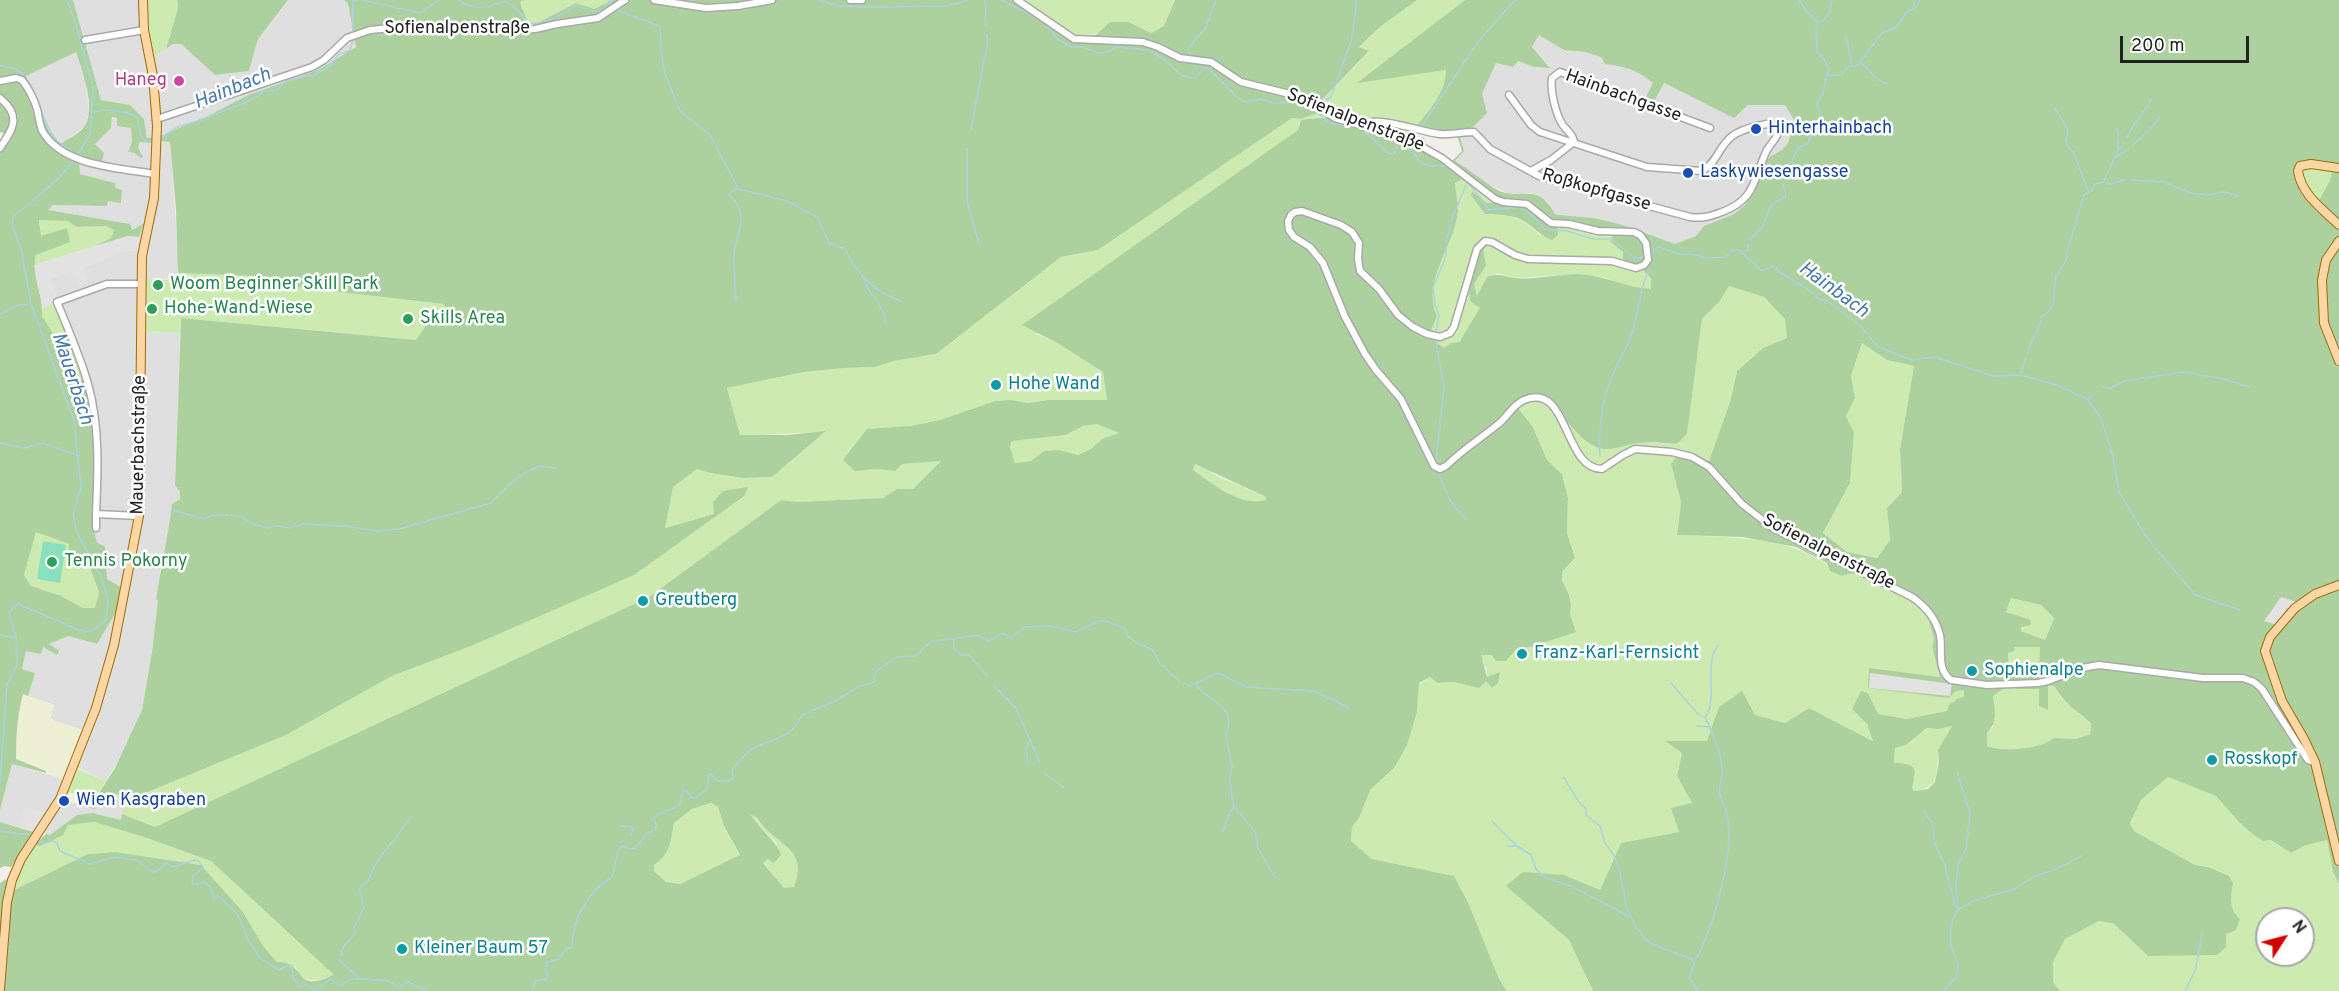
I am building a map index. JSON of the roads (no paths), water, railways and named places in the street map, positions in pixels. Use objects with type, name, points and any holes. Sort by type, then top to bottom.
[{"type":"main road","points":[[142,0],[157,119]]},
{"type":"main road","name":"Mauerbachstraße","points":[[0,989],[10,887],[19,863],[54,810],[70,777],[105,682],[122,611],[139,516],[143,245],[153,204],[157,119]]},
{"type":"main road","points":[[2339,168],[2308,164],[2301,165],[2298,170],[2299,178],[2311,199],[2339,225]]},
{"type":"main road","points":[[2339,242],[2326,260],[2322,280],[2324,323],[2339,361]]},
{"type":"main road","points":[[2339,585],[2315,594],[2295,608],[2272,633],[2266,648],[2282,701],[2315,762],[2339,861]]},
{"type":"street","name":"Sofienalpenstraße","points":[[157,119],[312,67],[355,34],[402,26],[496,31],[535,29],[563,22],[595,19],[625,0]]},
{"type":"street","points":[[654,0],[706,8],[772,0]]},
{"type":"street","points":[[850,0],[862,0]]},
{"type":"street","name":"Sofienalpenstraße","points":[[1017,0],[1074,39],[1143,42],[1180,58],[1211,62],[1242,82],[1302,97],[1332,116],[1419,144],[1454,166],[1495,199],[1527,204],[1548,223],[1605,232],[1634,232],[1643,237],[1649,253],[1644,265],[1636,268],[1612,261],[1528,259],[1485,241],[1477,249],[1454,327],[1450,333],[1440,337],[1422,332],[1398,315],[1379,289],[1363,274],[1358,263],[1358,239],[1348,229],[1302,211],[1292,213],[1287,224],[1294,237],[1310,247],[1323,262],[1345,317],[1365,354],[1401,399],[1431,463],[1437,468],[1446,466],[1497,426],[1516,404],[1529,398],[1541,399],[1554,407],[1580,455],[1591,467],[1602,469],[1623,454],[1635,449],[1672,452],[1692,457],[1709,467],[1742,504],[1773,528],[1912,597],[1934,620],[1940,637],[1943,671],[1951,680],[1987,685],[2038,683],[2082,668],[2099,665],[2203,678],[2243,678],[2254,682],[2262,689],[2307,758],[2315,762]]},
{"type":"street","points":[[85,40],[144,30]]},
{"type":"street","name":"Hainbachgasse","points":[[1574,142],[1574,138],[1560,120],[1551,84],[1552,78],[1558,72],[1710,128]]},
{"type":"street","points":[[0,81],[19,78],[26,85],[43,132],[55,146],[69,156],[154,174]]},
{"type":"street","points":[[1509,95],[1535,129],[1574,142]]},
{"type":"street","points":[[0,98],[12,112],[14,122],[12,130],[0,148]]},
{"type":"street","name":"Roßkopfgasse","points":[[1364,125],[1370,122],[1383,123],[1446,134],[1474,132],[1490,149],[1541,176],[1690,218],[1704,218],[1736,206],[1753,188],[1767,151],[1777,135],[1772,126],[1763,124],[1728,139],[1709,166],[1700,171],[1647,167],[1574,142]]},
{"type":"street","points":[[1531,171],[1551,160],[1574,142]]},
{"type":"street","points":[[96,528],[99,464],[89,386],[57,302],[107,284],[142,284]]},
{"type":"street","points":[[96,513],[139,516]]},
{"type":"waterway","name":"Mauerbach","points":[[67,0],[93,87],[90,134],[77,156]]},
{"type":"waterway","name":"Hainbach","points":[[353,32],[353,1],[356,0]]},
{"type":"waterway","name":"Hainbach","points":[[362,0],[420,13],[439,0]]},
{"type":"waterway","name":"Hainbach","points":[[458,0],[464,4],[481,8],[505,1],[518,10],[528,23],[541,23],[552,19],[574,6],[594,11],[602,10],[610,0]]},
{"type":"waterway","name":"Hainbach","points":[[818,0],[840,6],[880,7],[948,6],[968,0]]},
{"type":"waterway","points":[[984,0],[987,27]]},
{"type":"waterway","name":"Hainbach","points":[[1001,0],[1034,16],[1050,29],[1057,39],[1072,47],[1082,47],[1099,53],[1108,52],[1116,47],[1149,50],[1165,60],[1182,76],[1194,78],[1208,68],[1245,102],[1262,99],[1273,103],[1301,102],[1313,108],[1327,122],[1362,129],[1389,154],[1395,153],[1398,143],[1408,146],[1425,165],[1445,166],[1458,174],[1489,210],[1520,207],[1531,214],[1544,229],[1567,231],[1593,239],[1611,239],[1636,259],[1645,256]]},
{"type":"waterway","points":[[1191,56],[1188,50],[1205,29],[1216,0]]},
{"type":"waterway","points":[[1320,104],[1331,97],[1352,39],[1357,0]]},
{"type":"waterway","points":[[1421,127],[1478,42],[1515,0]]},
{"type":"waterway","points":[[1799,0],[1816,20],[1817,52],[1824,59],[1829,70],[1826,76]]},
{"type":"waterway","points":[[1815,21],[1822,22],[1829,13],[1832,0]]},
{"type":"waterway","points":[[1913,7],[1915,0]]},
{"type":"waterway","points":[[1749,240],[1762,228],[1771,205],[1786,196],[1782,167],[1792,162],[1798,148],[1808,144],[1813,127],[1822,120],[1817,104],[1823,94],[1826,76],[1841,75],[1848,67],[1858,65],[1882,33],[1895,28],[1920,0]]},
{"type":"waterway","name":"Hainbach","points":[[609,2],[613,7]]},
{"type":"waterway","points":[[616,10],[660,26],[665,74],[680,111],[710,135],[738,188],[729,194],[736,203],[741,218],[734,257],[736,301]]},
{"type":"waterway","points":[[971,129],[987,46],[987,34]]},
{"type":"waterway","points":[[1846,37],[1852,66]]},
{"type":"waterway","name":"Hainbach","points":[[159,139],[178,127],[254,99],[263,91],[277,90],[286,81],[314,75],[331,65],[338,55],[350,50],[353,40]]},
{"type":"waterway","points":[[1193,61],[1198,73]]},
{"type":"waterway","points":[[1861,63],[1874,77],[1888,84]]},
{"type":"waterway","points":[[0,66],[19,71],[31,88]]},
{"type":"waterway","points":[[2127,138],[2152,98]]},
{"type":"waterway","points":[[40,108],[53,136],[77,154]]},
{"type":"waterway","points":[[2055,108],[2068,130],[2066,141],[2074,153],[2088,191]]},
{"type":"waterway","name":"Hainbach","points":[[92,113],[109,110],[137,117],[141,136],[146,142],[154,140]]},
{"type":"waterway","points":[[2133,145],[2150,130],[2160,117]]},
{"type":"waterway","points":[[2117,128],[2118,135]]},
{"type":"waterway","points":[[2118,140],[2118,148]]},
{"type":"waterway","points":[[2104,181],[2118,150],[2124,143]]},
{"type":"waterway","points":[[967,148],[967,202],[979,243]]},
{"type":"waterway","points":[[2115,157],[2127,150]]},
{"type":"waterway","name":"Mauerbach","points":[[0,783],[7,685],[17,665],[16,638],[9,612],[18,604],[84,632],[94,630],[106,620],[108,600],[101,576],[77,533],[73,515],[81,487],[74,421],[31,304],[21,248],[12,226],[13,217],[58,179],[74,160]]},
{"type":"waterway","points":[[2027,353],[2042,317],[2053,304],[2056,278],[2066,260],[2084,195],[2092,190],[2095,184],[2104,182],[2110,184],[2124,180]]},
{"type":"waterway","points":[[2131,180],[2163,182],[2191,193],[2206,195],[2225,192],[2239,196]]},
{"type":"waterway","points":[[1436,332],[1439,315],[1433,288],[1446,256],[1447,238],[1454,213],[1466,185]]},
{"type":"waterway","points":[[739,189],[787,201],[817,217],[829,243],[845,249],[861,274],[875,288],[902,301]]},
{"type":"waterway","points":[[1744,251],[1748,250],[1748,244]]},
{"type":"waterway","name":"Hainbach","points":[[1649,253],[1658,247],[1704,258],[1725,257],[1734,250],[1739,250],[1762,271],[1774,266],[1781,273],[1811,291],[1818,299],[1826,300],[1861,326],[1877,346],[1898,355],[1913,360],[1935,357],[1993,376],[2020,375],[2057,385],[2087,399],[2101,418],[2113,458],[2119,492],[2147,538],[2195,595],[2240,610]]},
{"type":"waterway","points":[[1600,456],[1600,424],[1606,394],[1631,336],[1643,285],[1650,269]]},
{"type":"waterway","points":[[863,278],[882,309],[886,324]]},
{"type":"waterway","points":[[0,314],[18,305],[30,304]]},
{"type":"waterway","points":[[1436,341],[1444,389],[1436,459]]},
{"type":"waterway","points":[[2021,373],[2026,357]]},
{"type":"waterway","points":[[2103,387],[2111,388],[2124,381],[2184,372],[2224,379],[2249,387]]},
{"type":"waterway","name":"Hainbach","points":[[2087,399],[2093,395]]},
{"type":"waterway","points":[[0,443],[24,448],[43,443],[79,456]]},
{"type":"waterway","points":[[531,470],[540,466],[557,468]]},
{"type":"waterway","points":[[231,515],[243,517],[250,523],[267,528],[278,526],[289,528],[304,524],[378,531],[399,529],[491,503],[512,482],[527,472]]},
{"type":"waterway","points":[[1439,474],[1450,500],[1466,520]]},
{"type":"waterway","points":[[172,510],[205,519],[213,515],[228,515]]},
{"type":"waterway","points":[[532,988],[536,981],[547,979],[546,963],[559,959],[566,949],[572,947],[575,926],[583,906],[596,890],[612,877],[618,850],[622,846],[635,848],[647,833],[655,830],[654,818],[679,805],[683,790],[695,798],[707,789],[711,774],[717,781],[730,781],[733,778],[732,770],[752,749],[787,734],[802,715],[835,701],[858,687],[874,682],[876,671],[897,657],[916,656],[930,642],[978,635],[989,641],[1002,633],[1011,638],[1025,627],[1052,626],[1076,632],[1098,621],[1105,621],[1124,628],[1128,636],[1137,643],[1153,650],[1160,664],[1179,681]]},
{"type":"waterway","points":[[0,635],[16,638]]},
{"type":"waterway","points":[[954,640],[954,649],[961,655],[969,655],[988,677]]},
{"type":"waterway","points":[[1696,959],[1716,909],[1728,848],[1727,815],[1720,790],[1722,764],[1711,729],[1705,718],[1711,700],[1712,662],[1718,645]]},
{"type":"waterway","points":[[1187,685],[1190,686],[1218,673],[1246,687],[1314,691],[1349,708]]},
{"type":"waterway","points":[[1195,683],[1227,713],[1229,721],[1226,737],[1232,767],[1230,778],[1234,807],[1256,833],[1258,848],[1275,878]]},
{"type":"waterway","points":[[1671,683],[1703,717]]},
{"type":"waterway","points":[[994,686],[1016,708],[1040,763]]},
{"type":"waterway","points":[[1697,726],[1710,727]]},
{"type":"waterway","points":[[1028,764],[1026,750],[1029,741]]},
{"type":"waterway","points":[[1044,773],[1064,788]]},
{"type":"waterway","points":[[1944,991],[1957,976],[1958,964],[1950,936],[1952,921],[1958,910],[1956,882],[1959,863],[1966,849],[1970,813],[1957,773]]},
{"type":"waterway","points":[[1563,777],[1586,809],[1586,815],[1600,826],[1605,843],[1614,855],[1620,872],[1626,906],[1635,926],[1646,940],[1656,946],[1692,959],[1694,963],[1690,978],[1698,991]]},
{"type":"waterway","points":[[1223,832],[1234,807]]},
{"type":"waterway","points":[[1924,811],[1932,823],[1935,844],[1945,865],[1957,909]]},
{"type":"waterway","points":[[341,956],[343,947],[355,933],[354,927],[364,908],[361,886],[369,880],[375,865],[411,816]]},
{"type":"waterway","points":[[1492,821],[1517,846],[1531,855],[1536,869],[1544,877],[1573,887],[1628,916]]},
{"type":"waterway","points":[[619,826],[630,826],[633,829],[631,835]]},
{"type":"waterway","points":[[0,831],[31,835]]},
{"type":"waterway","points":[[38,840],[44,843],[53,841],[57,843],[60,851],[90,864],[116,857],[136,860],[153,872],[166,863],[174,867],[194,860],[200,862],[203,868],[193,876],[192,883],[195,885],[204,882],[210,887],[214,898],[217,896],[222,899],[237,914],[249,941],[260,958],[278,970],[287,966],[291,967],[294,979],[301,987],[306,984],[315,991]]},
{"type":"waterway","points":[[1507,846],[1517,846]]},
{"type":"waterway","points":[[1959,909],[1974,901],[2017,888],[2033,877],[2059,868],[2081,856]]},
{"type":"waterway","points":[[2185,991],[2195,971],[2202,934]]},
{"type":"waterway","points":[[339,960],[360,979]]},
{"type":"waterway","points":[[315,991],[330,979],[340,986],[351,979],[388,981],[399,987],[408,982],[427,991]]},
{"type":"place","name":"Haneg","points":[[179,81]]},
{"type":"place","name":"Hinterhainbach","points":[[1756,129]]},
{"type":"place","name":"Laskywiesengasse","points":[[1688,173]]},
{"type":"place","name":"Woom Beginner Skill Park","points":[[158,285]]},
{"type":"place","name":"Hohe-Wand-Wiese","points":[[152,309]]},
{"type":"place","name":"Skills Area","points":[[408,319]]},
{"type":"place","name":"Hohe Wand","points":[[996,385]]},
{"type":"place","name":"Tennis Pokorny","points":[[52,562]]},
{"type":"place","name":"Greutberg","points":[[643,601]]},
{"type":"place","name":"Franz-Karl-Fernsicht","points":[[1522,654]]},
{"type":"place","name":"Sophienalpe","points":[[1972,671]]},
{"type":"place","name":"Rosskopf","points":[[2212,760]]},
{"type":"place","name":"Wien Kasgraben","points":[[64,801]]},
{"type":"place","name":"Kleiner Baum 57","points":[[402,949]]}]
